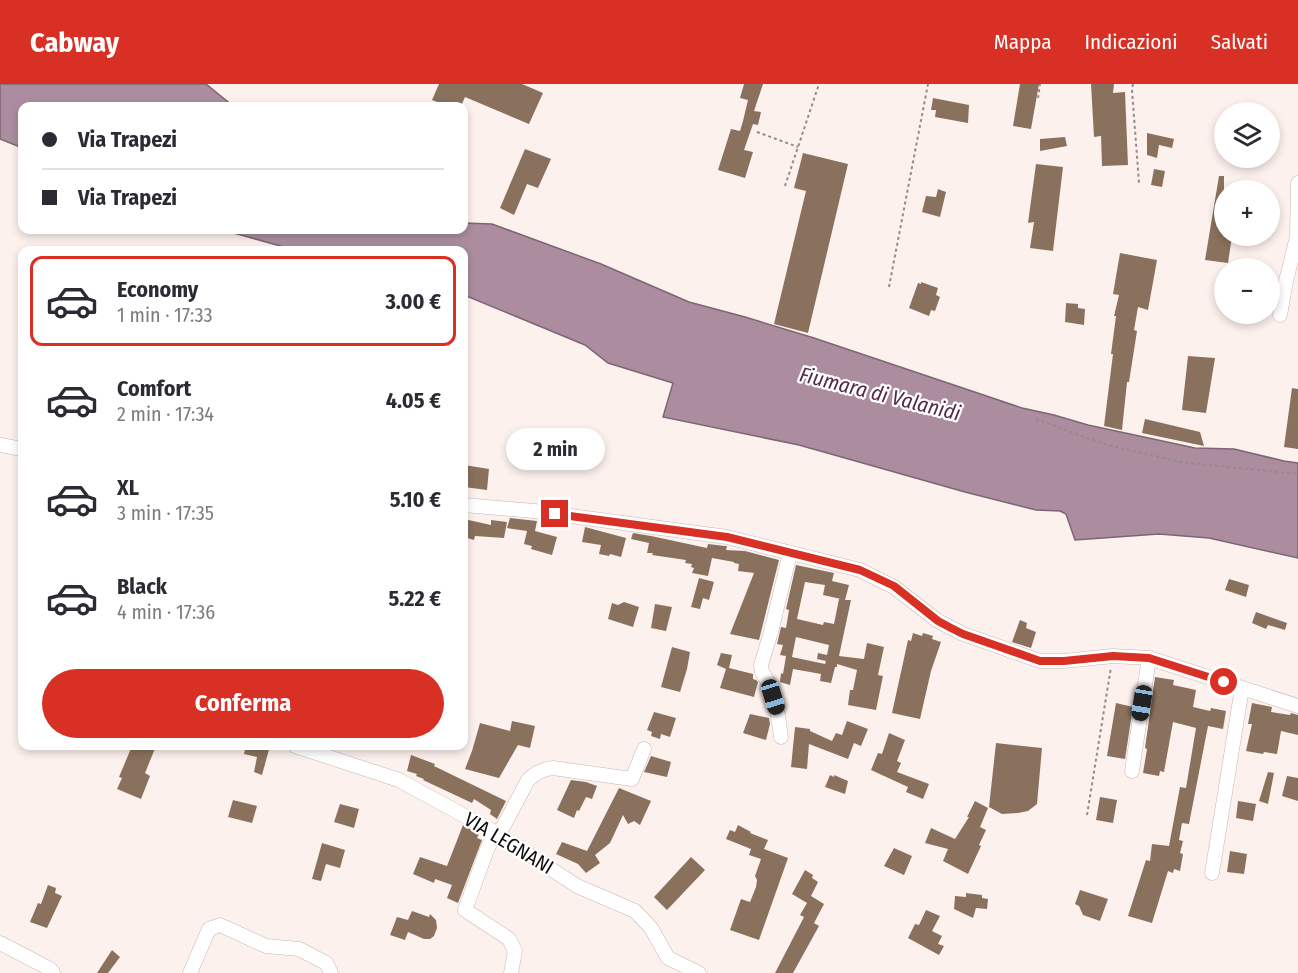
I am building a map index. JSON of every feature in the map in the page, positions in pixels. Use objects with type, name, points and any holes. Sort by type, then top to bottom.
[{"type":"street","points":[[1280,315],[1297,237],[1298,183]]},
{"type":"street","points":[[0,445],[18,448]]},
{"type":"street","points":[[468,505],[534,511],[727,537],[860,570],[894,586],[938,621],[955,630],[1040,661],[1113,656],[1149,658],[1298,706]]},
{"type":"street","points":[[781,737],[777,709],[770,685],[760,665],[771,632],[790,553]]},
{"type":"street","points":[[1132,771],[1149,658]]},
{"type":"street","points":[[1212,873],[1242,688]]},
{"type":"street","points":[[511,973],[515,951],[509,939],[465,910],[479,868],[496,833],[503,827],[528,780],[534,774],[553,768],[632,779],[644,748]]},
{"type":"street","name":"VIA LEGNANI","points":[[307,750],[399,780],[496,833],[578,886],[635,911],[651,928],[668,958],[699,973]]},
{"type":"street","points":[[190,973],[209,929],[220,926],[266,946],[299,950],[326,963],[331,973]]},
{"type":"street","points":[[0,943],[50,969],[53,973]]},
{"type":"path","points":[[785,186],[819,84]]},
{"type":"path","points":[[889,287],[928,84]]},
{"type":"path","points":[[1038,98],[1041,84]]},
{"type":"path","points":[[1133,84],[1139,183]]},
{"type":"path","points":[[757,132],[798,147]]},
{"type":"path","points":[[1036,419],[1101,443],[1179,462],[1298,474]]},
{"type":"path","points":[[1087,815],[1113,656]]},
{"type":"water","points":[[0,84],[206,84],[228,102],[18,102],[18,146],[0,139]]},
{"type":"water","name":"Fiumara di Valanidi","points":[[468,223],[492,224],[601,264],[689,302],[814,338],[1022,408],[1195,448],[1234,449],[1298,463],[1298,558],[1209,538],[1159,534],[1075,540],[1066,514],[1060,511],[1036,510],[799,445],[663,417],[673,383],[608,363],[585,345],[468,297],[468,246],[281,246],[237,234],[468,234]]},
{"type":"building","points":[[439,84],[522,84],[543,93],[529,124],[465,97],[463,102],[432,100]]},
{"type":"building","points":[[744,84],[763,84],[754,111],[761,112],[758,125],[753,124],[744,150],[753,152],[745,178],[718,170],[731,129],[740,131],[748,100],[740,98]]},
{"type":"building","points":[[1020,84],[1039,84],[1031,129],[1013,126]]},
{"type":"building","points":[[1091,84],[1114,84],[1113,93],[1125,92],[1128,165],[1102,166],[1101,136],[1094,137]]},
{"type":"building","points":[[933,98],[969,105],[968,123],[935,117],[936,110],[931,110]]},
{"type":"building","points":[[1147,133],[1174,139],[1172,148],[1159,145],[1157,158],[1147,155]]},
{"type":"building","points":[[1065,137],[1067,146],[1040,151],[1040,139]]},
{"type":"building","points":[[525,149],[551,159],[538,188],[527,184],[514,215],[500,208]]},
{"type":"building","points":[[803,153],[848,164],[808,333],[774,324],[806,191],[794,188]]},
{"type":"building","points":[[1036,164],[1063,167],[1053,251],[1030,248],[1034,222],[1028,223]]},
{"type":"building","points":[[1154,169],[1165,171],[1162,187],[1151,185]]},
{"type":"building","points":[[938,189],[946,192],[940,217],[922,212],[926,196],[936,197]]},
{"type":"building","points":[[1214,206],[1214,246],[1231,246],[1229,258],[1214,258],[1214,261],[1205,260]]},
{"type":"building","points":[[1120,253],[1157,260],[1148,310],[1138,307],[1134,330],[1137,331],[1129,382],[1127,382],[1122,430],[1104,426],[1113,354],[1111,354],[1116,316],[1114,316],[1119,295],[1113,294]]},
{"type":"building","points":[[921,282],[938,288],[936,295],[940,297],[935,311],[931,310],[929,316],[909,308],[918,283],[921,284]]},
{"type":"building","points":[[1066,303],[1078,304],[1078,308],[1085,309],[1084,325],[1065,322]]},
{"type":"building","points":[[1188,356],[1215,358],[1206,413],[1182,410]]},
{"type":"building","points":[[1292,388],[1298,389],[1298,449],[1284,447]]},
{"type":"building","points":[[1145,419],[1200,432],[1204,446],[1142,433]]},
{"type":"building","points":[[468,466],[489,469],[487,490],[468,488]]},
{"type":"building","points":[[510,518],[537,521],[535,531],[557,537],[552,555],[531,549],[532,546],[524,544],[527,531],[507,528]]},
{"type":"building","points":[[468,520],[491,525],[491,520],[507,522],[504,538],[475,536],[474,540],[468,538]]},
{"type":"building","points":[[585,527],[626,538],[621,557],[599,554],[601,545],[582,542]]},
{"type":"building","points":[[633,533],[707,548],[708,544],[727,546],[726,550],[745,551],[779,560],[759,640],[730,634],[754,573],[738,571],[739,564],[734,562],[712,558],[708,576],[692,573],[694,568],[691,567],[692,564],[685,563],[686,560],[647,553],[649,543],[631,539]]},
{"type":"building","points":[[796,565],[834,573],[832,581],[849,585],[845,600],[851,600],[839,656],[864,659],[867,643],[884,647],[878,675],[883,676],[876,710],[848,705],[857,670],[837,664],[831,683],[820,681],[821,674],[793,669],[790,685],[780,682],[786,656],[780,655],[783,645],[777,644],[781,627],[786,628],[789,610],[786,609]],"holes":[[[805,582],[825,585],[823,595],[841,599],[839,599],[834,624],[824,622],[823,625],[797,619]],[[796,637],[829,645],[827,655],[818,653],[817,659],[826,661],[825,664],[792,657]]]},
{"type":"building","points":[[699,578],[714,582],[709,600],[703,598],[700,609],[691,607]]},
{"type":"building","points":[[1229,579],[1249,585],[1246,597],[1225,590]]},
{"type":"building","points":[[624,602],[639,607],[633,627],[608,619],[612,603],[618,605]]},
{"type":"building","points":[[655,604],[672,607],[666,631],[651,628]]},
{"type":"building","points":[[1256,612],[1287,623],[1285,630],[1268,625],[1266,629],[1252,623]]},
{"type":"building","points":[[1020,620],[1027,623],[1026,628],[1036,632],[1031,648],[1012,642]]},
{"type":"building","points":[[913,633],[933,636],[932,639],[941,642],[931,671],[920,719],[892,713],[908,640],[911,641]]},
{"type":"building","points":[[672,647],[690,652],[680,692],[661,687]]},
{"type":"building","points":[[721,653],[732,655],[729,668],[753,674],[753,679],[758,682],[754,697],[720,688],[726,669],[717,665]]},
{"type":"building","points":[[1155,677],[1174,680],[1173,685],[1196,690],[1193,707],[1210,711],[1211,708],[1226,711],[1223,729],[1208,726],[1189,824],[1182,823],[1179,840],[1183,841],[1180,853],[1183,854],[1180,871],[1174,869],[1173,873],[1168,871],[1152,923],[1128,916],[1146,860],[1150,861],[1152,844],[1169,846],[1180,787],[1186,788],[1196,728],[1173,722],[1164,772],[1160,771],[1159,776],[1143,773]]},
{"type":"building","points":[[1116,703],[1133,707],[1125,759],[1107,756]]},
{"type":"building","points":[[1252,703],[1272,707],[1271,712],[1298,715],[1298,735],[1281,731],[1277,754],[1246,751],[1252,724],[1248,724]]},
{"type":"building","points":[[654,712],[676,718],[670,737],[661,734],[660,739],[651,736],[652,732],[647,730]]},
{"type":"building","points":[[750,714],[769,718],[770,724],[766,740],[743,733]]},
{"type":"building","points":[[512,721],[535,726],[530,748],[518,745],[499,778],[465,769],[480,723],[510,731]]},
{"type":"building","points":[[847,721],[868,729],[861,746],[854,743],[848,759],[809,744],[807,769],[791,767],[795,727],[810,729],[832,741],[836,733],[842,735]]},
{"type":"building","points":[[889,733],[905,740],[897,761],[901,763],[897,772],[929,784],[923,799],[906,792],[908,787],[871,770],[878,753],[882,754]]},
{"type":"building","points":[[996,743],[1042,748],[1037,804],[1028,811],[1002,814],[989,807]]},
{"type":"building","points":[[130,750],[154,750],[145,773],[150,776],[141,799],[117,789],[122,778],[119,777]]},
{"type":"building","points":[[245,750],[269,750],[262,775],[254,772],[257,757],[244,754]]},
{"type":"building","points":[[411,755],[435,764],[434,766],[506,801],[497,819],[490,814],[491,810],[474,799],[472,803],[407,771]]},
{"type":"building","points":[[651,756],[671,762],[667,777],[644,772]]},
{"type":"building","points":[[1268,772],[1274,773],[1268,804],[1259,801]]},
{"type":"building","points":[[830,775],[848,781],[845,794],[825,787]]},
{"type":"building","points":[[1287,776],[1298,778],[1298,801],[1282,796]]},
{"type":"building","points":[[571,780],[597,786],[592,799],[586,797],[574,818],[557,810]]},
{"type":"building","points":[[619,788],[651,801],[640,825],[634,821],[628,824],[623,815],[610,843],[595,855],[600,863],[586,873],[578,864],[556,854],[562,842],[587,851]]},
{"type":"building","points":[[1100,797],[1117,800],[1113,823],[1096,820]]},
{"type":"building","points":[[233,800],[257,806],[252,823],[228,817]]},
{"type":"building","points":[[975,801],[988,808],[980,827],[986,830],[968,874],[943,861],[948,849],[925,843],[931,828],[955,839],[969,817],[967,817]]},
{"type":"building","points":[[1238,801],[1256,804],[1253,821],[1236,818]]},
{"type":"building","points":[[340,804],[359,809],[354,828],[334,822]]},
{"type":"building","points":[[463,825],[479,834],[477,838],[482,840],[458,903],[447,898],[452,885],[435,879],[434,883],[413,874],[420,857],[447,866]]},
{"type":"building","points":[[738,825],[768,840],[764,849],[788,858],[759,940],[730,930],[741,899],[750,902],[756,887],[755,876],[761,859],[749,855],[751,849],[726,839],[730,830],[735,832]]},
{"type":"building","points":[[322,843],[345,850],[340,868],[326,864],[321,881],[312,879]]},
{"type":"building","points":[[894,848],[912,856],[904,875],[884,866]]},
{"type":"building","points":[[1230,851],[1247,854],[1244,874],[1227,872]]},
{"type":"building","points":[[691,857],[705,870],[667,910],[654,897]]},
{"type":"building","points":[[805,870],[818,882],[811,896],[824,904],[814,923],[819,926],[793,973],[775,973],[804,917],[800,915],[807,903],[792,894]]},
{"type":"building","points":[[48,885],[56,888],[55,893],[62,896],[47,928],[30,922],[38,903],[41,904]]},
{"type":"building","points":[[1080,890],[1108,899],[1100,921],[1083,915],[1079,906],[1075,904]]},
{"type":"building","points":[[966,893],[982,895],[982,898],[988,899],[987,909],[976,908],[973,918],[954,909],[955,896],[966,897]]},
{"type":"building","points":[[926,910],[940,916],[932,931],[942,936],[938,944],[944,946],[939,955],[908,938],[915,924],[919,925]]},
{"type":"building","points":[[412,911],[429,917],[430,914],[436,920],[437,928],[434,936],[424,939],[408,932],[405,940],[390,935],[397,917],[408,920]]},
{"type":"building","points":[[112,950],[120,957],[108,973],[97,973]]},
{"type":"route","points":[[555,514],[727,537],[860,570],[894,586],[938,621],[951,628],[1040,661],[1113,656],[1149,658],[1224,682]]}]
